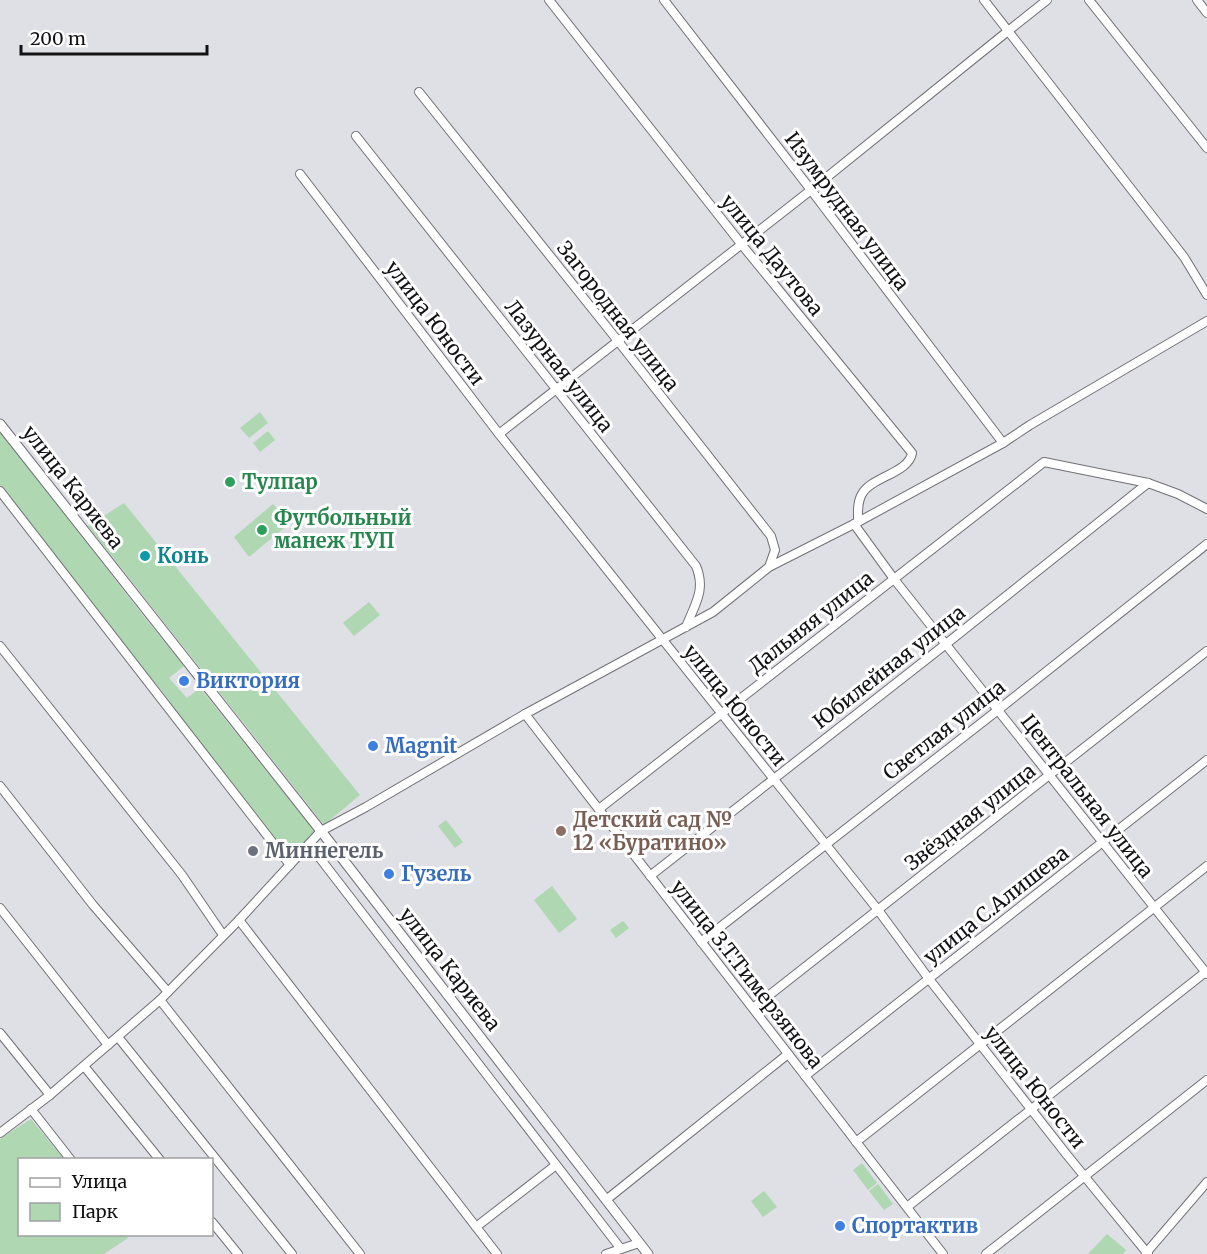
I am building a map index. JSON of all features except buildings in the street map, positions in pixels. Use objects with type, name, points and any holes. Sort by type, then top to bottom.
[{"type":"main road","name":"улица Кариева","points":[[0,424],[321,831],[648,1254]]},
{"type":"street","name":"улица Даутова","points":[[549,0],[742,245],[912,453],[909,461],[865,489],[859,500],[856,523]]},
{"type":"street","name":"Изумрудная улица","points":[[664,0],[812,190],[1003,443]]},
{"type":"street","points":[[984,0],[1184,256],[1207,295]]},
{"type":"street","points":[[499,434],[812,190],[1047,0]]},
{"type":"street","points":[[1089,0],[1207,148]]},
{"type":"street","points":[[1197,0],[1207,14]]},
{"type":"street","name":"Загородная улица","points":[[419,92],[771,536],[775,550],[769,567]]},
{"type":"street","name":"Лазурная улица","points":[[356,136],[696,566],[701,586],[686,627]]},
{"type":"street","name":"улица Юности","points":[[300,174],[499,434],[878,910],[929,979],[1147,1253]]},
{"type":"street","points":[[0,1133],[50,1095],[160,1000],[239,920],[321,831],[525,714],[713,612],[769,567],[856,523],[1003,443],[1207,321]]},
{"type":"street","name":"Дальняя улица","points":[[599,809],[1044,462],[1148,483]]},
{"type":"street","points":[[1148,483],[1178,494],[1207,509]]},
{"type":"street","name":"Юбилейная улица","points":[[650,876],[1148,483]]},
{"type":"street","points":[[0,491],[290,865]]},
{"type":"street","name":"Центральная улица","points":[[856,523],[894,579],[1207,972]]},
{"type":"street","name":"Светлая улица","points":[[701,942],[1207,544]]},
{"type":"street","points":[[0,646],[182,876],[223,935]]},
{"type":"street","name":"Звёздная улица","points":[[753,1008],[1207,651]]},
{"type":"street","name":"улица З.Т.Тимерзянова","points":[[525,714],[943,1254]]},
{"type":"street","name":"улица С.Алишева","points":[[805,1076],[1207,760]]},
{"type":"street","points":[[0,786],[93,905],[168,992]]},
{"type":"street","points":[[309,844],[621,1249]]},
{"type":"street","points":[[856,1142],[1207,866]]},
{"type":"street","points":[[0,908],[108,1045]]},
{"type":"street","points":[[239,920],[497,1254]]},
{"type":"street","points":[[907,1207],[1207,972]]},
{"type":"street","points":[[160,1000],[360,1254]]},
{"type":"street","points":[[0,1033],[50,1095]]},
{"type":"street","points":[[118,1037],[292,1254]]},
{"type":"street","points":[[606,1200],[788,1054]]},
{"type":"street","points":[[84,1066],[158,1158]]},
{"type":"street","points":[[986,1254],[1207,1080]]},
{"type":"street","points":[[31,1109],[70,1158]]},
{"type":"street","points":[[476,1227],[556,1165]]},
{"type":"street","points":[[1147,1253],[1207,1182]]},
{"type":"street","points":[[213,1223],[238,1254]]},
{"type":"street","points":[[606,1254],[639,1243]]},
{"type":"green space","points":[[260,412],[268,423],[249,438],[240,428]]},
{"type":"green space","points":[[0,431],[184,666],[169,678],[187,698],[200,688],[315,831],[291,859],[184,724],[166,696],[0,488]]},
{"type":"green space","points":[[268,431],[275,440],[260,452],[253,443]]},
{"type":"green space","points":[[124,503],[360,795],[324,825],[88,526]]},
{"type":"green space","name":"Футбольный манеж ТУП","points":[[273,504],[290,523],[249,557],[234,537]]},
{"type":"green space","points":[[369,602],[380,615],[354,636],[343,623]]},
{"type":"green space","points":[[446,820],[463,842],[455,848],[438,826]]},
{"type":"green space","points":[[552,886],[577,919],[559,933],[534,900]]},
{"type":"green space","points":[[623,921],[629,928],[616,938],[610,930]]},
{"type":"green space","points":[[31,1119],[63,1158],[18,1158],[18,1236],[126,1236],[128,1238],[104,1254],[0,1254],[0,1139]]},
{"type":"green space","points":[[862,1163],[877,1183],[868,1190],[853,1170]]},
{"type":"green space","points":[[878,1184],[893,1204],[884,1210],[869,1191]]},
{"type":"green space","points":[[764,1191],[777,1207],[763,1217],[751,1201]]},
{"type":"green space","points":[[1107,1234],[1126,1250],[1123,1254],[1088,1254]]},
{"type":"place","name":"Тулпар","points":[[230,482]]},
{"type":"place","name":"Футбольный манеж ТУП","points":[[262,530]]},
{"type":"place","name":"Конь","points":[[145,556]]},
{"type":"place","name":"Виктория","points":[[184,681]]},
{"type":"place","name":"Magnit","points":[[373,746]]},
{"type":"place","name":"Детский сад № 12 «Буратино»","points":[[561,831]]},
{"type":"place","name":"Миннегель","points":[[253,851]]},
{"type":"place","name":"Гузель","points":[[389,874]]},
{"type":"place","name":"Спортактив","points":[[840,1226]]}]
